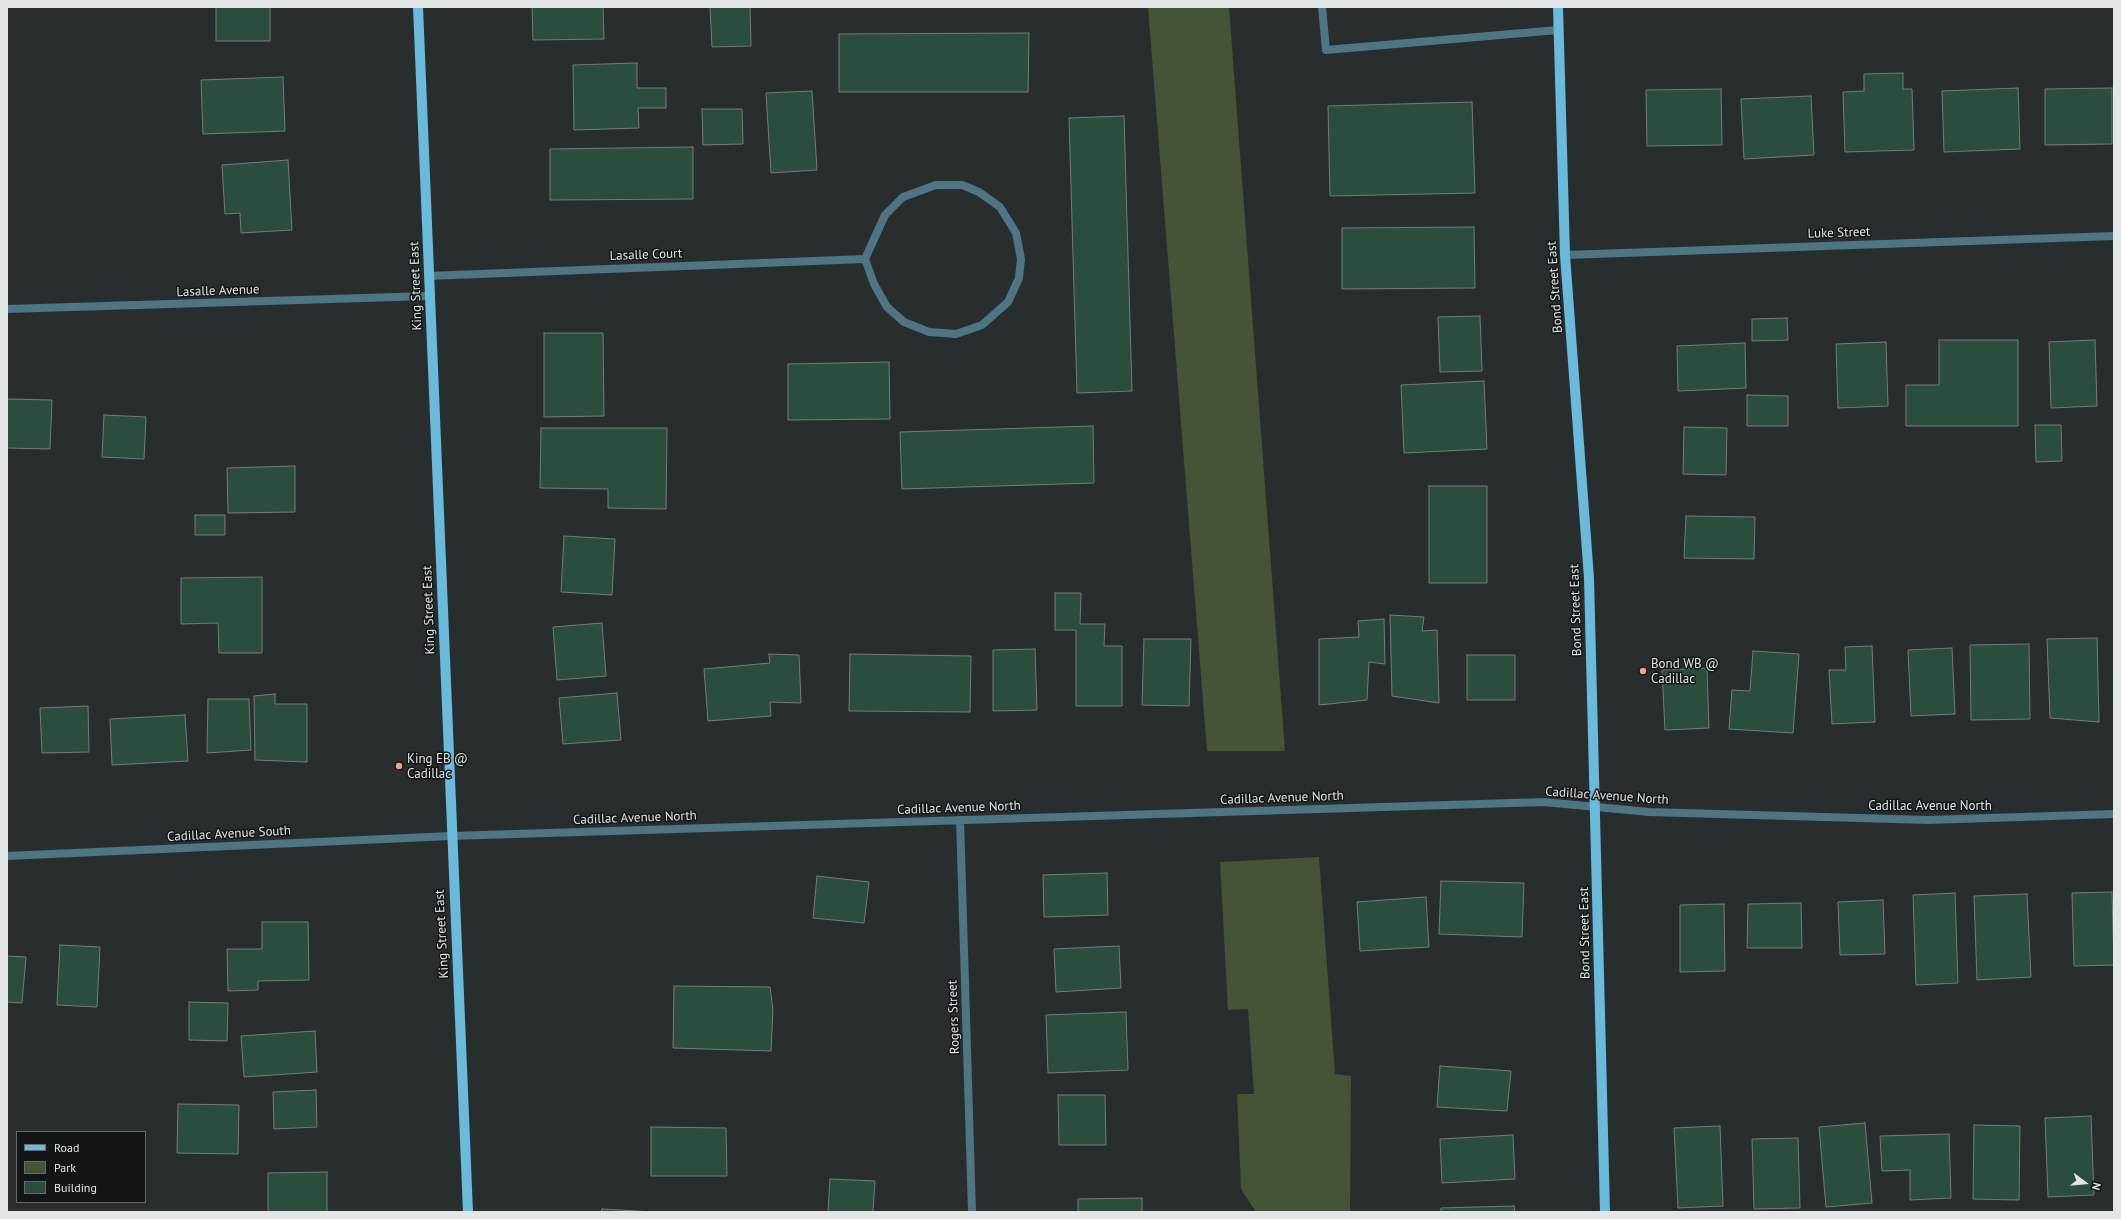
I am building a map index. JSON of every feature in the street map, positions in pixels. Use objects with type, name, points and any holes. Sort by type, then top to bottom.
[{"type":"main road","name":"King Street East","points":[[418,7],[451,836],[468,1212]]},
{"type":"main road","name":"Bond Street East","points":[[1558,7],[1565,255],[1589,578],[1605,1212]]},
{"type":"street","points":[[1322,7],[1326,50],[1558,30]]},
{"type":"street","points":[[936,185],[962,185],[979,192],[1000,207],[1016,233],[1021,259],[1019,278],[1008,302],[982,325],[956,334],[929,332],[904,322],[887,307],[874,284],[865,259],[885,215],[903,197],[936,185]]},
{"type":"street","name":"Luke Street","points":[[1565,255],[2114,236]]},
{"type":"street","name":"Lasalle Court","points":[[428,276],[865,259]]},
{"type":"street","name":"Lasalle Avenue","points":[[7,309],[429,296]]},
{"type":"street","name":"Cadillac Avenue North","points":[[451,836],[1544,802],[1650,812],[1928,820],[2114,814]]},
{"type":"street","name":"Rogers Street","points":[[960,820],[972,1212]]},
{"type":"street","name":"Cadillac Avenue South","points":[[7,856],[451,836]]},
{"type":"green space","points":[[1148,7],[1229,7],[1285,751],[1207,751]]},
{"type":"green space","points":[[1319,857],[1335,1074],[1351,1076],[1350,1212],[1256,1212],[1241,1189],[1237,1094],[1254,1094],[1248,1009],[1228,1010],[1220,862]]},
{"type":"building","points":[[216,7],[270,7],[270,41],[216,41]]},
{"type":"building","points":[[532,7],[603,7],[604,39],[533,40]]},
{"type":"building","points":[[710,7],[750,7],[751,46],[712,47]]},
{"type":"building","points":[[1029,33],[1028,92],[839,92],[839,34]]},
{"type":"building","points":[[637,63],[637,88],[666,88],[666,108],[638,108],[639,128],[574,130],[573,65]]},
{"type":"building","points":[[1903,73],[1903,89],[1912,89],[1914,150],[1845,152],[1843,92],[1864,91],[1864,74]]},
{"type":"building","points":[[283,77],[285,131],[203,134],[201,80]]},
{"type":"building","points":[[2018,88],[2020,149],[1944,152],[1942,91]]},
{"type":"building","points":[[2112,88],[2112,144],[2045,145],[2045,89]]},
{"type":"building","points":[[1721,89],[1722,145],[1647,146],[1646,90]]},
{"type":"building","points":[[812,91],[817,170],[771,173],[766,93]]},
{"type":"building","points":[[1811,96],[1814,155],[1744,159],[1741,99]]},
{"type":"building","points":[[1472,102],[1475,193],[1330,196],[1328,106]]},
{"type":"building","points":[[702,109],[742,109],[743,144],[703,145]]},
{"type":"building","points":[[1124,116],[1132,391],[1077,393],[1069,118]]},
{"type":"building","points":[[693,147],[693,199],[550,200],[550,149]]},
{"type":"building","points":[[288,160],[292,230],[241,233],[240,213],[225,214],[222,165]]},
{"type":"building","points":[[1474,227],[1475,288],[1342,289],[1342,228]]},
{"type":"building","points":[[1480,316],[1482,371],[1440,372],[1438,317]]},
{"type":"building","points":[[1787,318],[1788,340],[1752,341],[1752,319]]},
{"type":"building","points":[[544,333],[603,333],[604,416],[544,417]]},
{"type":"building","points":[[1939,340],[2018,340],[2018,426],[1906,426],[1906,385],[1939,385]]},
{"type":"building","points":[[2095,340],[2097,406],[2051,408],[2049,342]]},
{"type":"building","points":[[1886,342],[1888,406],[1838,408],[1836,344]]},
{"type":"building","points":[[1745,343],[1746,388],[1678,391],[1677,346]]},
{"type":"building","points":[[889,362],[890,419],[788,420],[788,364]]},
{"type":"building","points":[[1484,381],[1487,449],[1404,453],[1401,385]]},
{"type":"building","points":[[1747,395],[1788,396],[1788,426],[1747,426]]},
{"type":"building","points":[[7,399],[52,400],[50,449],[7,448]]},
{"type":"building","points":[[104,415],[146,417],[144,459],[102,457]]},
{"type":"building","points":[[2035,425],[2061,425],[2062,461],[2036,462]]},
{"type":"building","points":[[1093,426],[1094,483],[902,489],[900,432]]},
{"type":"building","points":[[1684,427],[1727,428],[1726,475],[1683,474]]},
{"type":"building","points":[[541,428],[667,428],[666,509],[608,508],[608,489],[540,488]]},
{"type":"building","points":[[295,466],[295,512],[228,513],[227,468]]},
{"type":"building","points":[[1429,486],[1487,486],[1487,583],[1429,583]]},
{"type":"building","points":[[195,515],[225,515],[225,535],[195,535]]},
{"type":"building","points":[[1686,516],[1755,517],[1754,559],[1684,558]]},
{"type":"building","points":[[564,536],[615,539],[612,595],[561,592]]},
{"type":"building","points":[[262,577],[262,653],[219,653],[218,623],[181,624],[181,578]]},
{"type":"building","points":[[1055,593],[1081,593],[1080,624],[1105,624],[1104,646],[1122,646],[1122,706],[1076,706],[1076,630],[1055,630]]},
{"type":"building","points":[[1390,615],[1424,617],[1422,631],[1437,630],[1439,703],[1392,696]]},
{"type":"building","points":[[1384,619],[1385,664],[1369,662],[1367,700],[1319,705],[1319,639],[1359,637],[1358,621]]},
{"type":"building","points":[[602,623],[606,676],[557,680],[553,627]]},
{"type":"building","points":[[2097,638],[2099,722],[2050,718],[2047,639]]},
{"type":"building","points":[[1144,639],[1191,639],[1189,706],[1142,705]]},
{"type":"building","points":[[2029,644],[2030,719],[1971,720],[1970,645]]},
{"type":"building","points":[[1872,646],[1875,722],[1832,724],[1829,670],[1846,670],[1845,647]]},
{"type":"building","points":[[1952,648],[1955,714],[1911,716],[1908,650]]},
{"type":"building","points":[[1035,649],[1037,710],[993,711],[993,650]]},
{"type":"building","points":[[1753,651],[1799,654],[1793,733],[1729,729],[1732,690],[1750,691]]},
{"type":"building","points":[[769,654],[799,655],[801,703],[770,702],[771,716],[708,721],[704,669],[770,663]]},
{"type":"building","points":[[850,654],[971,656],[970,712],[849,711]]},
{"type":"building","points":[[1467,655],[1515,655],[1515,700],[1467,700]]},
{"type":"building","points":[[1707,668],[1709,728],[1665,730],[1662,670]]},
{"type":"building","points":[[617,693],[621,740],[563,744],[559,698]]},
{"type":"building","points":[[275,694],[275,704],[307,704],[307,762],[255,760],[254,696]]},
{"type":"building","points":[[208,699],[249,699],[251,750],[207,753]]},
{"type":"building","points":[[88,706],[89,752],[42,753],[40,708]]},
{"type":"building","points":[[185,715],[188,761],[112,765],[110,719]]},
{"type":"building","points":[[1107,873],[1108,915],[1044,917],[1043,875]]},
{"type":"building","points":[[817,876],[869,882],[864,923],[813,918]]},
{"type":"building","points":[[1441,881],[1524,883],[1522,937],[1439,934]]},
{"type":"building","points":[[2112,892],[2114,965],[2074,966],[2072,893]]},
{"type":"building","points":[[1955,893],[1958,983],[1916,985],[1913,895]]},
{"type":"building","points":[[2027,894],[2031,977],[1977,980],[1974,896]]},
{"type":"building","points":[[1426,897],[1429,947],[1360,951],[1357,902]]},
{"type":"building","points":[[1883,900],[1885,954],[1840,955],[1838,902]]},
{"type":"building","points":[[1801,903],[1802,948],[1747,948],[1748,904]]},
{"type":"building","points":[[1724,904],[1725,971],[1680,972],[1680,905]]},
{"type":"building","points":[[262,922],[308,922],[309,980],[258,981],[258,990],[228,991],[227,949],[262,949]]},
{"type":"building","points":[[60,945],[100,947],[97,1007],[57,1005]]},
{"type":"building","points":[[1119,946],[1121,988],[1056,992],[1054,949]]},
{"type":"building","points":[[7,956],[26,957],[22,1003],[7,1002]]},
{"type":"building","points":[[674,986],[770,987],[773,1010],[771,1051],[673,1048]]},
{"type":"building","points":[[189,1002],[228,1003],[227,1041],[189,1040]]},
{"type":"building","points":[[1126,1012],[1128,1070],[1048,1073],[1046,1015]]},
{"type":"building","points":[[315,1031],[317,1072],[244,1077],[241,1036]]},
{"type":"building","points":[[1440,1066],[1511,1071],[1507,1111],[1437,1107]]},
{"type":"building","points":[[316,1090],[317,1127],[274,1129],[273,1092]]},
{"type":"building","points":[[1058,1095],[1105,1095],[1106,1145],[1059,1145]]},
{"type":"building","points":[[178,1104],[239,1105],[238,1154],[177,1153]]},
{"type":"building","points":[[2091,1116],[2094,1195],[2048,1197],[2045,1118]]},
{"type":"building","points":[[1865,1123],[1872,1203],[1826,1207],[1819,1127]]},
{"type":"building","points":[[1974,1125],[2020,1126],[2019,1200],[1973,1199]]},
{"type":"building","points":[[1720,1126],[1723,1206],[1678,1208],[1674,1128]]},
{"type":"building","points":[[651,1127],[726,1128],[727,1176],[651,1176]]},
{"type":"building","points":[[1949,1134],[1951,1198],[1910,1200],[1910,1170],[1882,1171],[1880,1136]]},
{"type":"building","points":[[1513,1135],[1515,1179],[1442,1183],[1440,1139]]},
{"type":"building","points":[[1798,1138],[1800,1208],[1754,1209],[1752,1139]]},
{"type":"building","points":[[327,1172],[327,1212],[268,1212],[268,1173]]},
{"type":"building","points":[[830,1179],[875,1181],[873,1212],[828,1212]]},
{"type":"building","points":[[1142,1198],[1142,1212],[1078,1212],[1078,1199]]},
{"type":"building","points":[[1514,1206],[1515,1212],[1441,1212],[1441,1208]]},
{"type":"building","points":[[602,1209],[653,1212],[601,1212]]},
{"type":"place","name":"Bond WB @ Cadillac","points":[[1643,671]]},
{"type":"place","name":"King EB @ Cadillac","points":[[399,766]]}]
